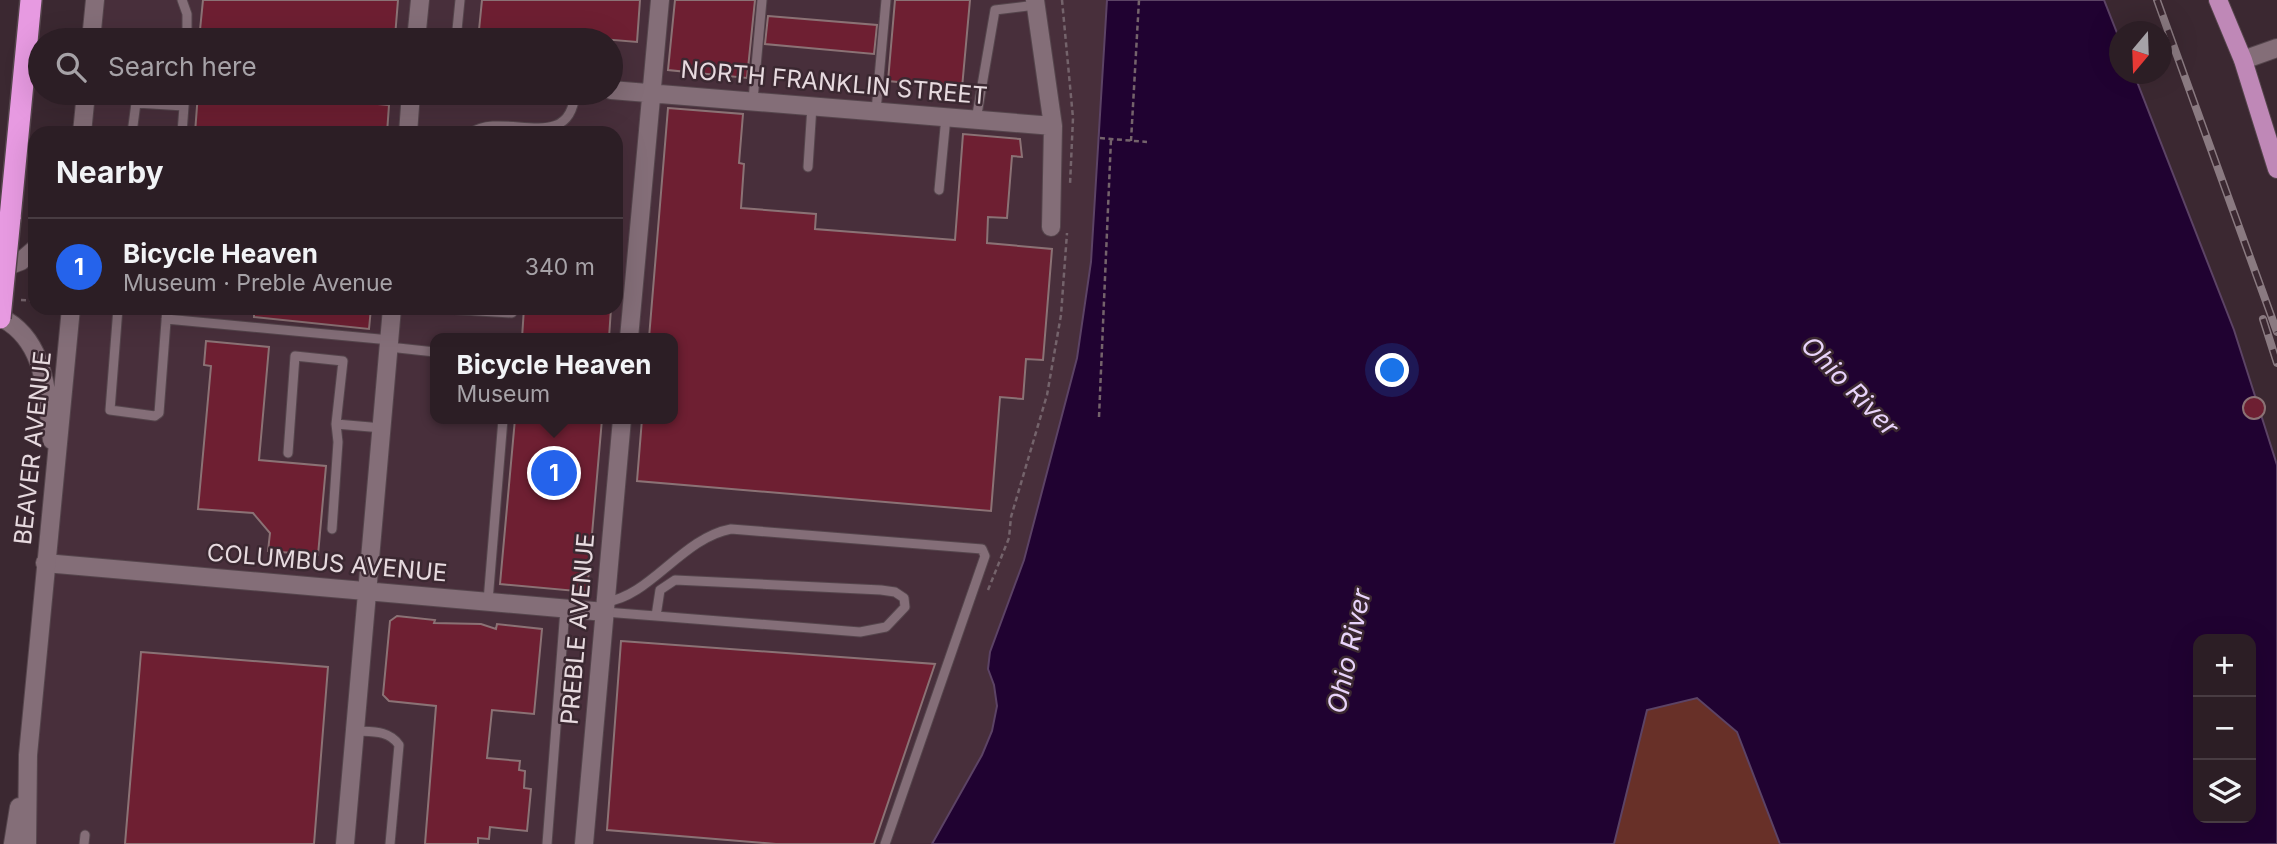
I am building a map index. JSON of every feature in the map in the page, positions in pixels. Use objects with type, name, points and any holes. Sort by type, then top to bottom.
[{"type":"highway","points":[[28,28],[31,0]]},
{"type":"highway","points":[[0,318],[28,31]]},
{"type":"main road","points":[[2218,0],[2243,60],[2277,169]]},
{"type":"street","points":[[92,28],[95,0]]},
{"type":"street","points":[[417,28],[420,0]]},
{"type":"street","points":[[629,333],[660,0]]},
{"type":"street","points":[[1036,3],[1053,126],[1059,225]]},
{"type":"street","points":[[2243,60],[2277,48]]},
{"type":"street","name":"NORTH FRANKLIN STREET","points":[[623,91],[1053,126]]},
{"type":"street","points":[[83,126],[85,105]]},
{"type":"street","points":[[409,126],[410,105]]},
{"type":"street","points":[[0,269],[21,261],[28,255]]},
{"type":"street","name":"BEAVER AVENUE","points":[[27,844],[29,755],[54,461],[70,315]]},
{"type":"street","points":[[345,844],[391,315]]},
{"type":"street","points":[[0,318],[24,335],[36,354],[44,379],[54,461]]},
{"type":"street","name":"PREBLE AVENUE","points":[[584,844],[622,424]]},
{"type":"street","name":"COLUMBUS AVENUE","points":[[45,563],[565,609],[605,607]]},
{"type":"street","points":[[13,844],[29,755]]},
{"type":"lane","points":[[182,0],[187,14],[187,28]]},
{"type":"lane","points":[[458,28],[460,0]]},
{"type":"lane","points":[[753,100],[762,0]]},
{"type":"lane","points":[[876,111],[886,0]]},
{"type":"lane","points":[[976,120],[995,10],[1036,3]]},
{"type":"lane","points":[[133,126],[136,105]]},
{"type":"lane","points":[[168,105],[184,106],[183,126]]},
{"type":"lane","points":[[542,126],[562,123],[569,115],[572,105]]},
{"type":"lane","points":[[808,167],[812,106]]},
{"type":"lane","points":[[939,190],[946,117]]},
{"type":"lane","points":[[118,315],[112,412],[155,416],[159,413],[166,315]]},
{"type":"lane","points":[[166,319],[389,344],[430,351]]},
{"type":"lane","points":[[288,453],[295,356],[343,361],[336,424],[338,442],[332,529]]},
{"type":"lane","points":[[336,424],[382,428]]},
{"type":"lane","points":[[488,601],[503,424]]},
{"type":"lane","points":[[605,607],[626,596],[711,533],[731,529],[982,549],[985,556],[885,844]]},
{"type":"lane","points":[[605,607],[656,617],[860,632],[886,627],[905,607],[904,598],[895,592],[881,590],[675,580],[660,590],[656,617]]},
{"type":"lane","points":[[547,844],[565,609]]},
{"type":"lane","points":[[355,731],[384,733],[394,737],[399,745],[390,844]]},
{"type":"path","points":[[1062,0],[1073,118],[1070,188]]},
{"type":"path","points":[[1131,141],[1139,0]]},
{"type":"path","points":[[1100,138],[1147,142]]},
{"type":"path","points":[[1099,417],[1111,139]]},
{"type":"path","points":[[985,599],[1009,538],[1011,517],[1047,395],[1064,294],[1059,225]]},
{"type":"shaded area","points":[[95,0],[1107,0],[1091,262],[1077,358],[1024,560],[990,652],[988,669],[997,706],[992,731],[982,755],[932,844],[27,844],[70,315],[623,315],[623,126],[83,126],[85,105],[623,105],[623,28],[92,28]]},
{"type":"shaded area","points":[[1697,698],[1737,732],[1780,844],[1614,844],[1647,710]]},
{"type":"water","name":"Ohio River","points":[[1107,0],[2104,0],[2112,21],[2109,21],[2109,84],[2138,84],[2234,330],[2277,465],[2277,844],[1780,844],[1737,732],[1697,698],[1647,710],[1614,844],[932,844],[982,755],[992,731],[997,706],[988,669],[990,652],[1024,560],[1077,358],[1091,262]]},
{"type":"building","points":[[203,0],[398,0],[396,28],[200,28]]},
{"type":"building","points":[[482,0],[640,0],[637,42],[623,41],[623,28],[479,28]]},
{"type":"building","points":[[675,0],[755,0],[747,78],[668,70]]},
{"type":"building","points":[[895,0],[970,0],[962,88],[888,81]]},
{"type":"building","points":[[768,16],[877,25],[874,54],[765,44]]},
{"type":"building","points":[[197,105],[389,105],[388,126],[196,126]]},
{"type":"building","points":[[668,108],[743,114],[739,163],[744,164],[741,208],[816,214],[815,229],[955,240],[963,134],[1020,139],[1022,157],[1012,156],[1007,218],[988,217],[987,243],[1052,249],[1043,360],[1026,359],[1023,399],[1000,397],[991,511],[637,481],[642,424],[678,424],[678,333],[649,333]]},
{"type":"building","points":[[254,315],[370,315],[369,329]]},
{"type":"building","points":[[524,315],[611,315],[609,333],[522,333]]},
{"type":"building","points":[[206,341],[269,347],[259,460],[326,466],[318,555],[268,551],[270,533],[253,513],[198,509],[211,366],[204,365]]},
{"type":"building","points":[[2254,397],[2264,404],[2265,408],[2258,418],[2254,419],[2244,412],[2243,408],[2250,398]]},
{"type":"building","points":[[515,424],[602,424],[587,592],[500,584]]},
{"type":"building","points":[[397,616],[435,620],[434,623],[481,624],[496,629],[497,624],[542,629],[534,714],[492,710],[487,758],[520,761],[519,770],[525,771],[524,788],[531,789],[527,831],[490,827],[489,839],[478,838],[478,844],[425,844],[436,706],[389,701],[383,695],[390,621]]},
{"type":"building","points":[[621,641],[935,664],[874,844],[776,844],[607,830]]},
{"type":"building","points":[[141,652],[328,667],[314,844],[125,844]]},
{"type":"railway","points":[[2157,0],[2277,332]]},
{"type":"railway","points":[[2263,319],[2277,363]]},
{"type":"place","name":"Bicycle Heaven","points":[[554,473]]}]
